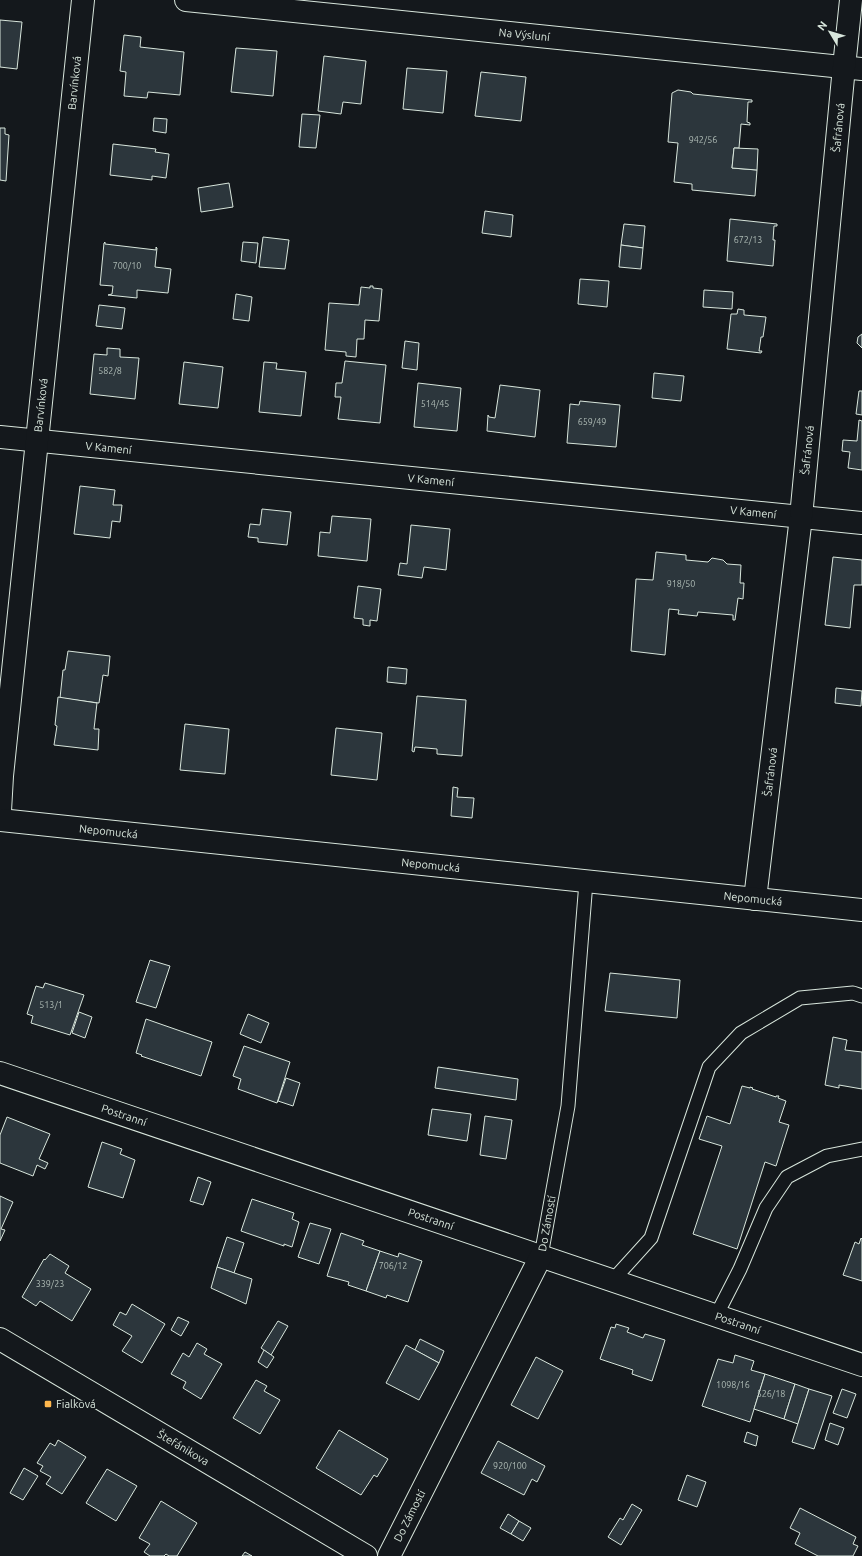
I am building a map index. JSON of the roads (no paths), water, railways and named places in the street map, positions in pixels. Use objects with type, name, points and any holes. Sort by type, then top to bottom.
[{"type":"street","name":"Barvínková","points":[[0,811],[2,776],[83,0]]},
{"type":"street","name":"Na Výsluní","points":[[186,0],[853,68]]},
{"type":"street","name":"Šafránová","points":[[755,899],[802,517],[853,68],[851,0]]},
{"type":"street","name":"V Kamení","points":[[0,437],[862,523]]},
{"type":"street","name":"Nepomucká","points":[[0,820],[862,910]]},
{"type":"street","name":"Postranní","points":[[0,1073],[862,1365]]},
{"type":"street","name":"Do Zámostí","points":[[389,1556],[541,1256]]},
{"type":"street","name":"Štefánikova","points":[[0,1339],[366,1556]]},
{"type":"lane","name":"Do Zámostí","points":[[541,1256],[568,1106],[586,882]]},
{"type":"lane","points":[[613,1280],[651,1238],[709,1066],[741,1033],[800,998],[853,993],[862,996]]},
{"type":"lane","points":[[716,1316],[740,1269],[766,1208],[788,1177],[827,1156],[862,1149]]},
{"type":"place","name":"Fialková","points":[[48,1404]]}]
